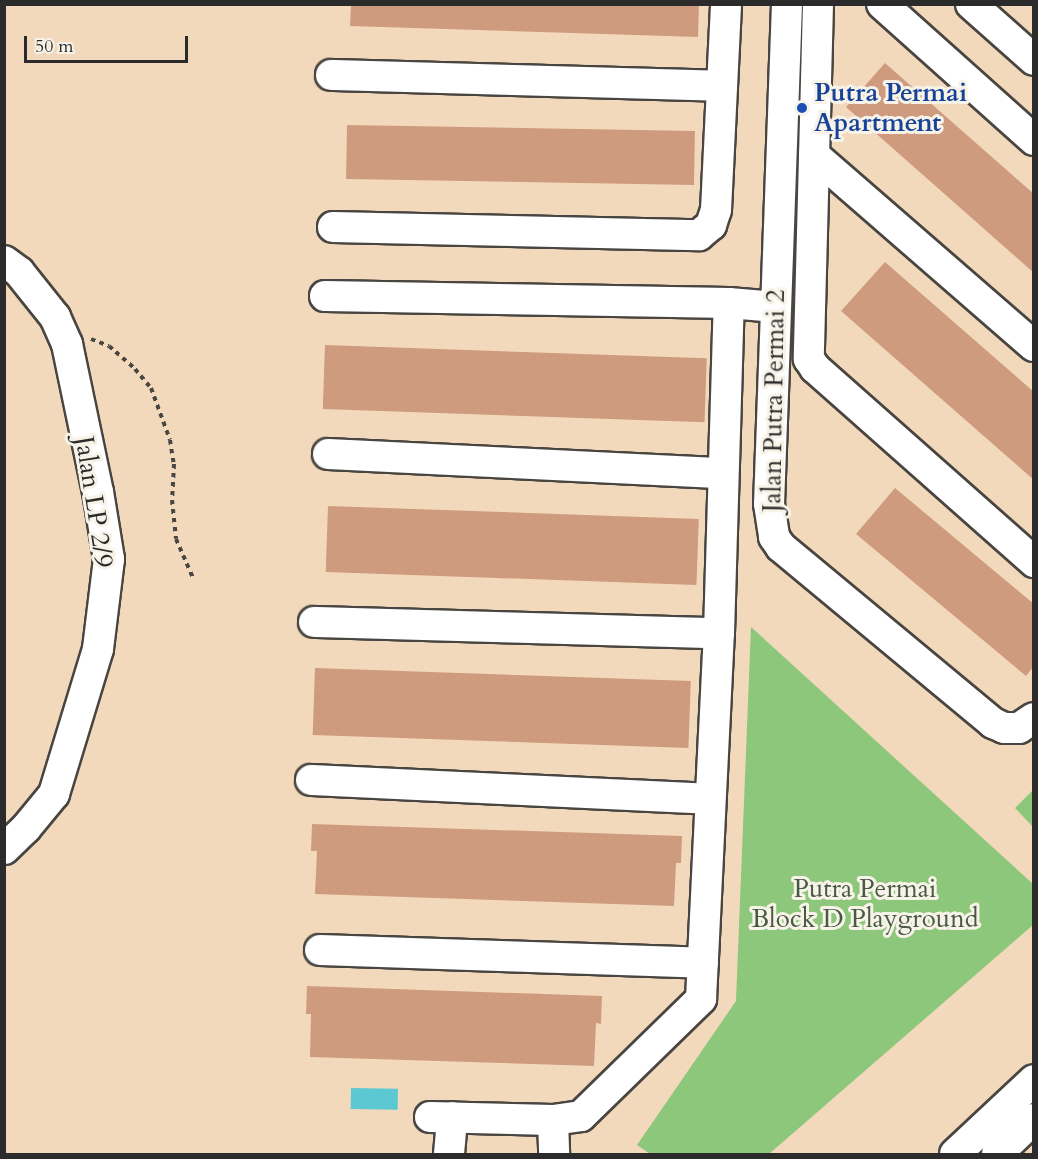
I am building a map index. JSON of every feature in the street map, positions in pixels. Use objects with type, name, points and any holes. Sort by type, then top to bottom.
[{"type":"street","points":[[333,227],[699,235],[711,225],[716,210],[726,4]]},
{"type":"street","name":"Jalan Putra Permai 2","points":[[787,4],[769,504],[774,537],[782,547],[993,723],[1004,728],[1019,728],[1034,718]]},
{"type":"street","points":[[818,4],[809,359],[815,369],[1034,562]]},
{"type":"street","points":[[882,4],[1034,140]]},
{"type":"street","points":[[971,4],[1034,60]]},
{"type":"street","points":[[331,75],[722,86]]},
{"type":"street","points":[[814,155],[1034,346]]},
{"type":"street","name":"Jalan LP 2/9","points":[[4,261],[19,272],[55,316],[64,337],[98,492],[109,560],[98,649],[54,794],[26,828],[4,849]]},
{"type":"street","points":[[777,265],[811,269]]},
{"type":"street","points":[[325,296],[734,304],[776,307]]},
{"type":"street","points":[[450,1155],[441,1117],[553,1120],[581,1116],[701,999],[723,473],[734,304]]},
{"type":"street","points":[[328,454],[723,473]]},
{"type":"street","points":[[314,622],[718,633]]},
{"type":"street","points":[[311,780],[709,799]]},
{"type":"street","points":[[320,950],[703,963]]},
{"type":"street","points":[[955,1155],[1034,1080]]},
{"type":"street","points":[[997,1155],[1034,1119]]},
{"type":"street","points":[[553,1120],[554,1155]]},
{"type":"path","points":[[64,337],[82,336],[109,346],[135,369],[150,388],[170,440],[174,464],[172,500],[176,539],[193,578]]},
{"type":"green space","name":"Putra Permai Block D Playground","points":[[751,627],[1033,884],[1033,925],[769,1154],[650,1154],[637,1145],[736,1001]]},
{"type":"green space","points":[[1033,790],[1033,827],[1015,808]]},
{"type":"water","points":[[351,1088],[398,1089],[398,1110],[351,1109]]},
{"type":"building","points":[[351,4],[699,4],[698,37],[350,26]]},
{"type":"building","points":[[885,63],[1034,194],[1034,273],[846,107]]},
{"type":"building","points":[[347,125],[695,131],[694,185],[346,179]]},
{"type":"building","points":[[885,262],[1034,392],[1034,480],[841,311]]},
{"type":"building","points":[[325,345],[707,358],[705,422],[323,409]]},
{"type":"building","points":[[895,488],[1034,604],[1034,666],[1026,676],[856,534]]},
{"type":"building","points":[[328,506],[699,519],[696,585],[326,572]]},
{"type":"building","points":[[315,668],[691,681],[688,748],[313,735]]},
{"type":"building","points":[[312,824],[682,836],[681,863],[676,863],[674,906],[315,894],[317,851],[311,851]]},
{"type":"building","points":[[307,986],[602,996],[601,1024],[596,1023],[594,1066],[310,1057],[311,1014],[306,1014]]},
{"type":"place","name":"Putra Permai Apartment","points":[[802,108]]}]
